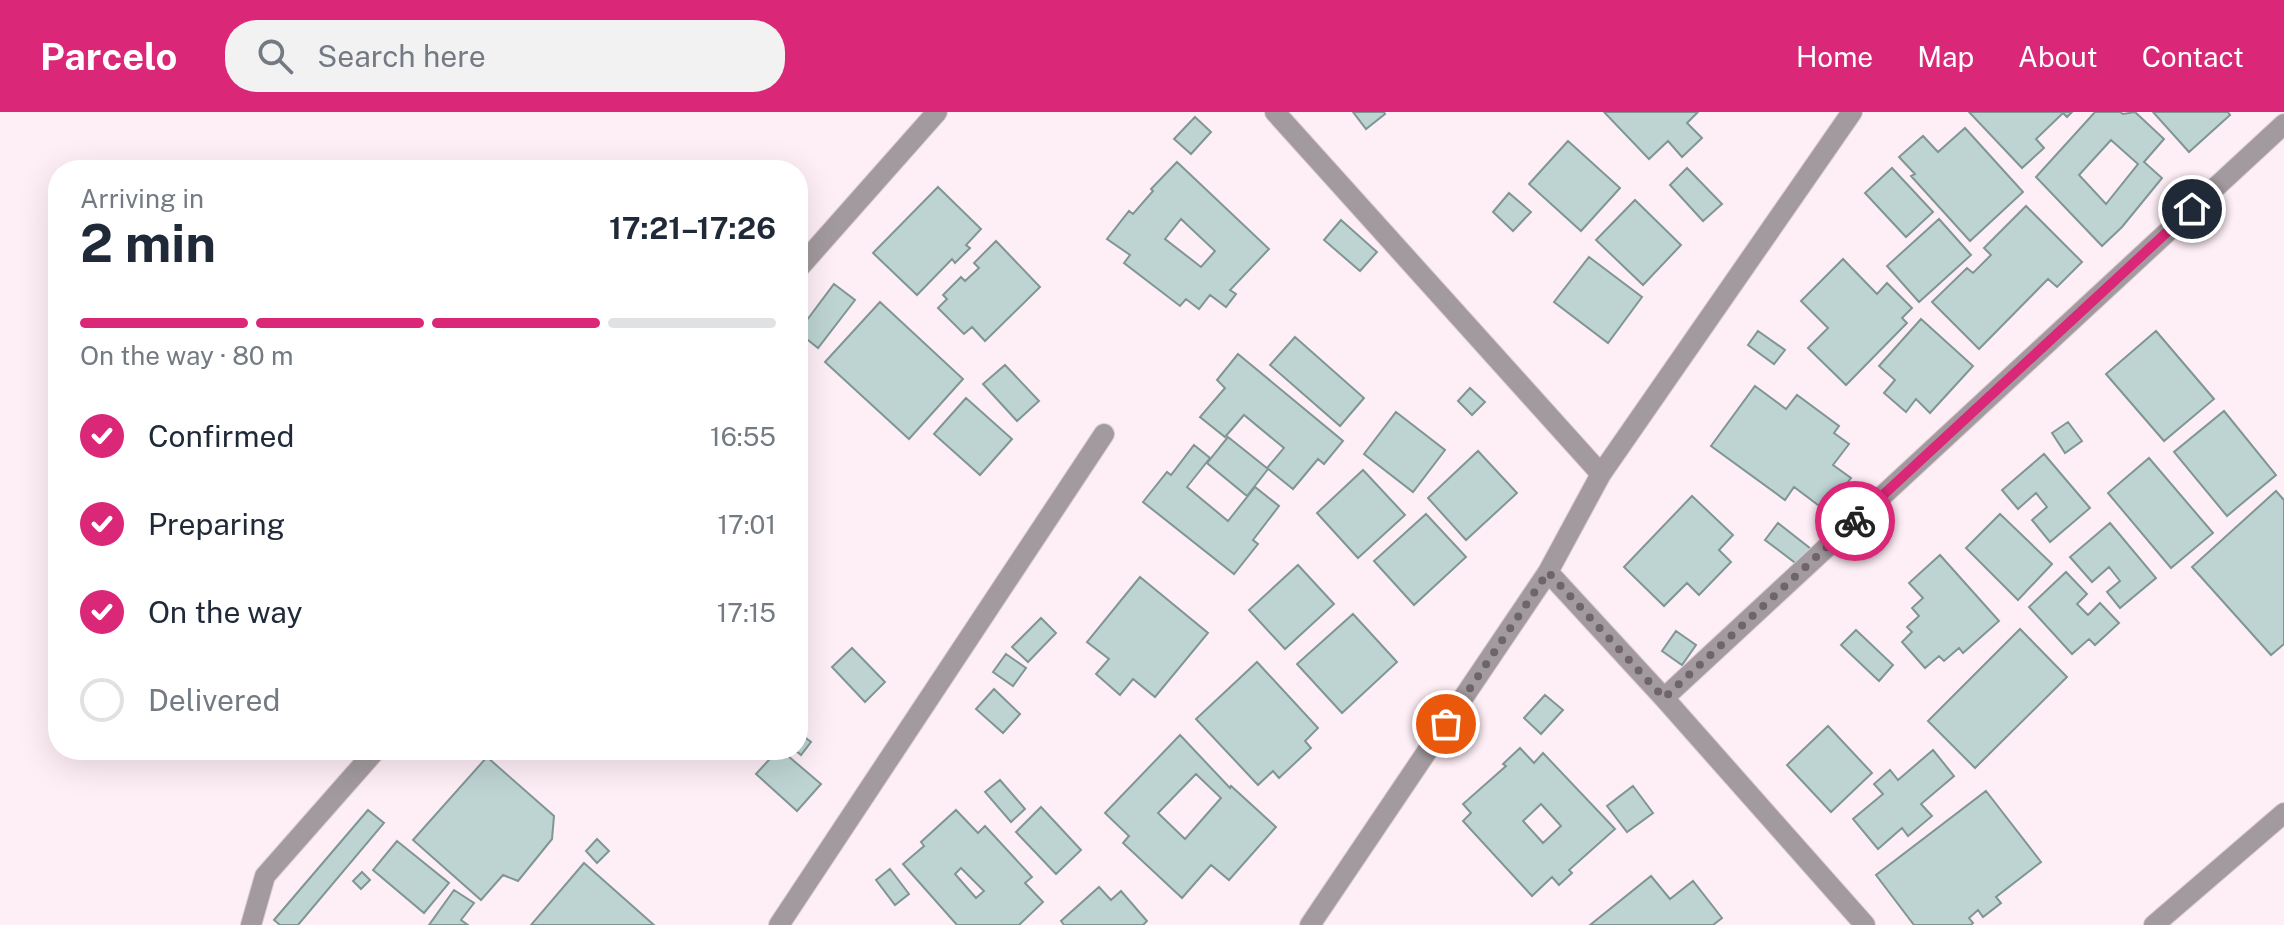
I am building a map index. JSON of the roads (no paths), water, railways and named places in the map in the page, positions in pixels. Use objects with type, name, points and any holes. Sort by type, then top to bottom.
[{"type":"street","points":[[808,258],[937,112]]},
{"type":"street","points":[[1275,112],[1601,474]]},
{"type":"street","points":[[1310,925],[1548,572],[1601,474],[1852,112]]},
{"type":"street","points":[[1664,698],[2284,124]]},
{"type":"street","points":[[779,925],[1104,434]]},
{"type":"street","points":[[1548,572],[1865,925]]},
{"type":"street","points":[[251,925],[265,876],[367,760]]},
{"type":"street","points":[[2154,925],[2284,813]]}]
